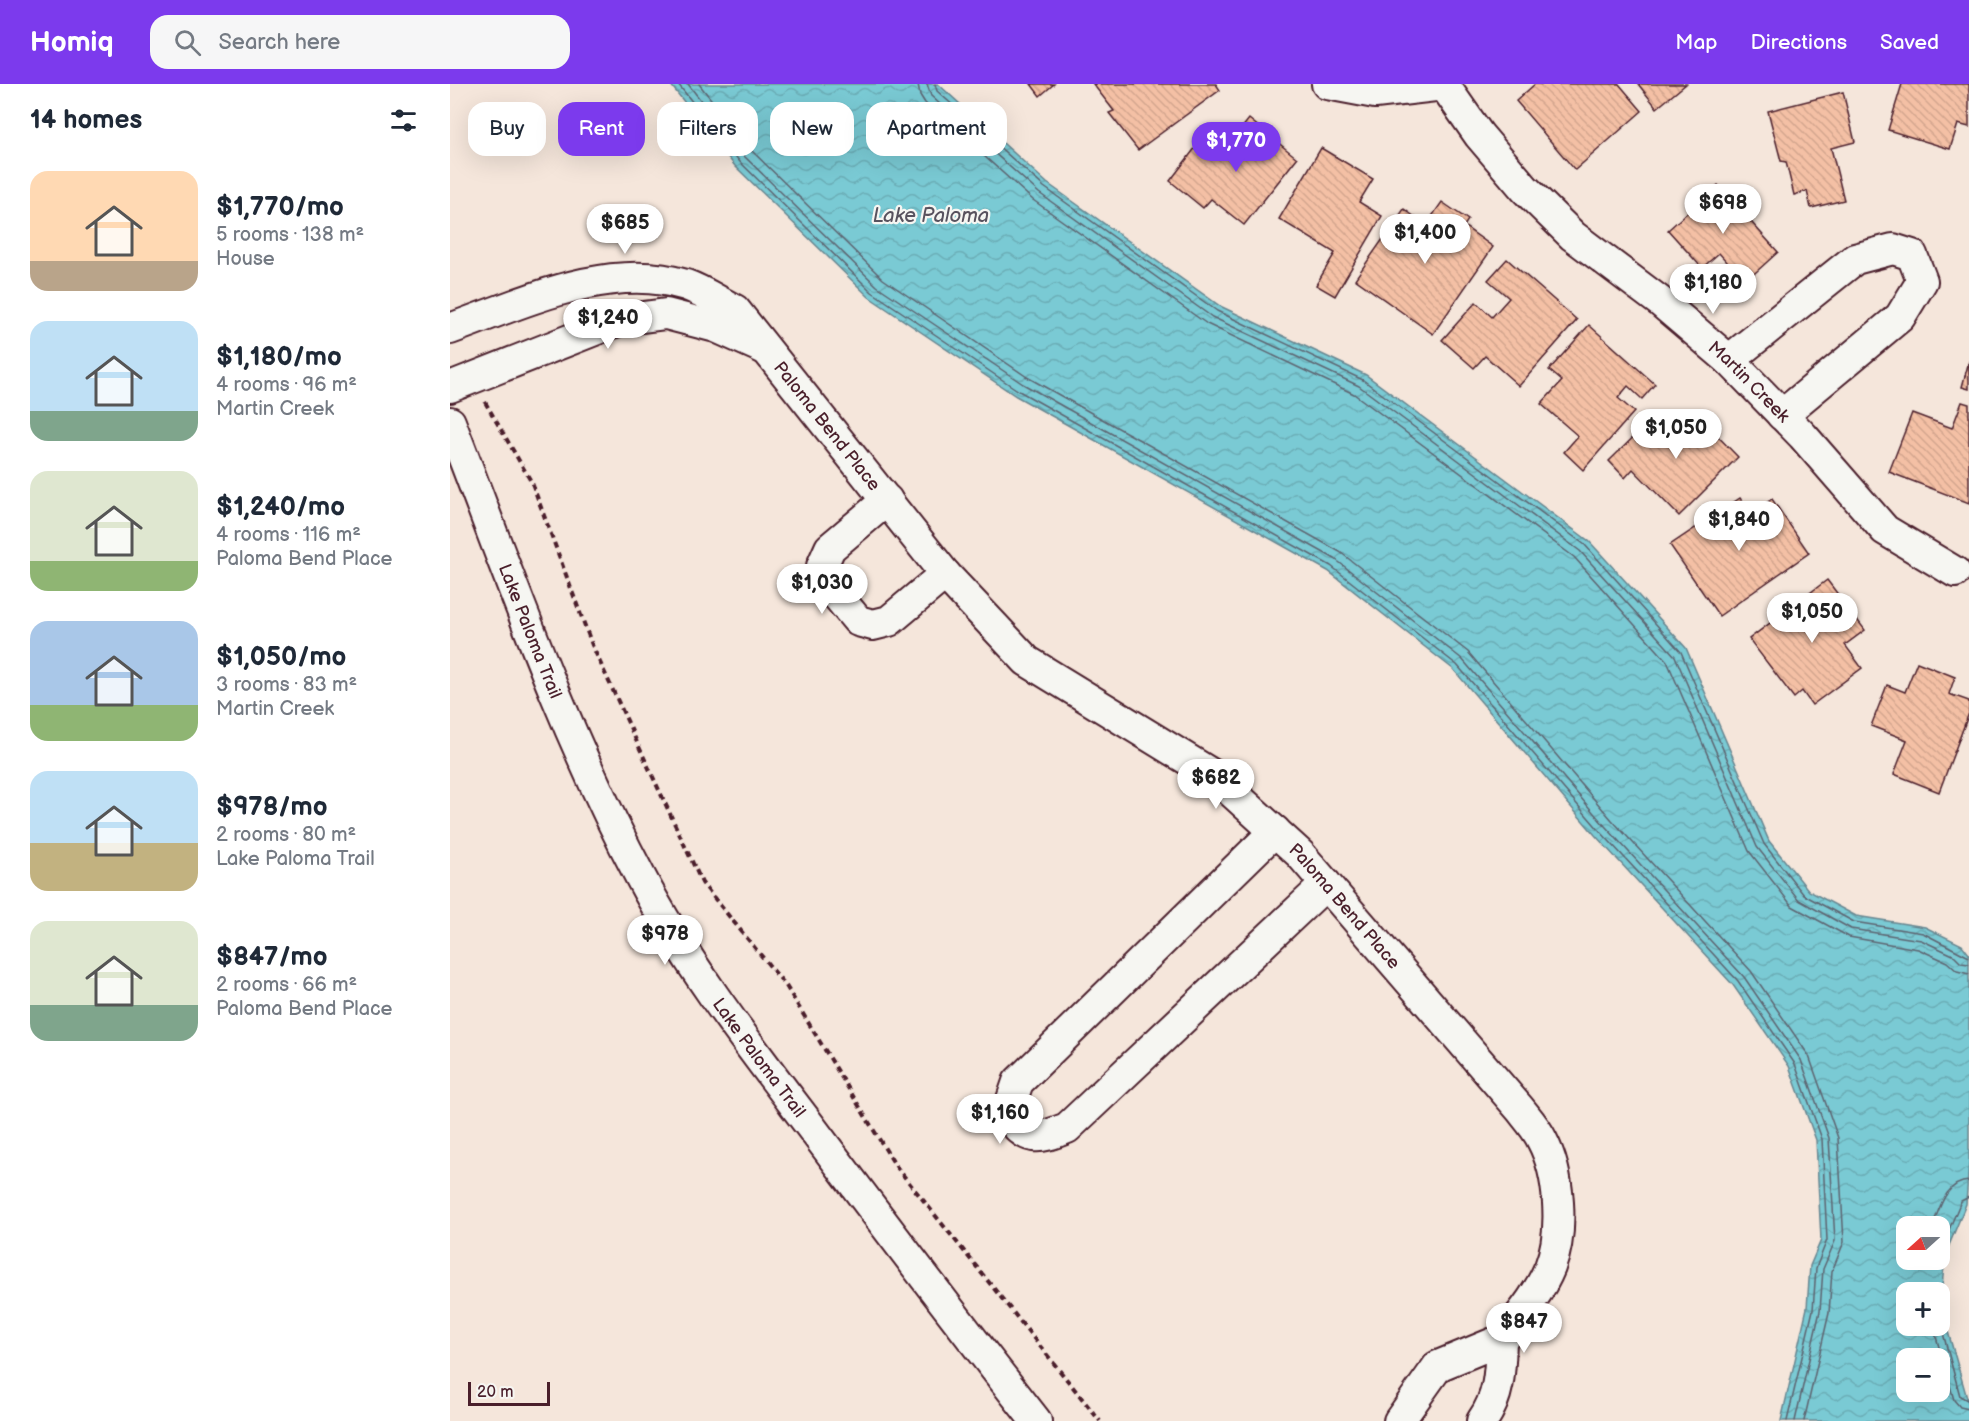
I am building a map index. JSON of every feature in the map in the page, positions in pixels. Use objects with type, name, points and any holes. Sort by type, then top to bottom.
[{"type":"street","points":[[1327,84],[1375,93],[1445,84]]},
{"type":"street","name":"Martin Creek","points":[[1445,84],[1479,135],[1526,189],[1573,236],[1662,303],[1729,360],[1782,415],[1885,530],[1955,572]]},
{"type":"street","points":[[1729,360],[1855,259],[1893,249],[1912,255],[1922,281],[1900,317],[1782,415]]},
{"type":"street","name":"Paloma Bend Place","points":[[450,329],[571,285],[645,277],[686,285],[735,310],[770,351],[945,574],[1027,661],[1213,775],[1300,854],[1404,971],[1542,1139],[1555,1175],[1558,1220],[1550,1267],[1526,1308],[1501,1340],[1438,1366],[1399,1421]]},
{"type":"street","name":"Paloma Bend Place","points":[[461,383],[620,320],[666,314],[716,327],[770,351]]},
{"type":"street","name":"Lake Paloma Trail","points":[[450,422],[549,679],[581,755],[641,878],[684,951],[742,1036],[935,1293],[1036,1421]]},
{"type":"street","name":"Paloma Bend Place","points":[[887,500],[830,548],[822,566],[829,586],[858,621],[873,625],[889,621],[945,574]]},
{"type":"street","points":[[1275,831],[1018,1082],[1007,1114],[1020,1132],[1041,1138],[1067,1128],[1326,884]]},
{"type":"street","points":[[1482,1421],[1492,1407],[1499,1381],[1501,1340]]},
{"type":"path","points":[[461,383],[532,483],[592,645],[702,883],[786,986],[895,1165],[1100,1421]]},
{"type":"water","name":"Lake Paloma","points":[[670,84],[938,84],[958,102],[866,102],[866,156],[1007,156],[1007,147],[1047,183],[1220,306],[1366,375],[1589,541],[1686,648],[1769,841],[1809,891],[1856,916],[1925,927],[1962,945],[1969,954],[1969,1161],[1966,1204],[1950,1243],[1950,1216],[1896,1216],[1896,1270],[1944,1270],[1942,1282],[1896,1282],[1896,1336],[1949,1336],[1969,1405],[1969,1421],[1781,1421],[1807,1308],[1810,1266],[1821,1240],[1816,1140],[1789,1066],[1733,985],[1595,835],[1453,669],[1328,571],[1016,396],[869,297],[727,156],[758,156],[758,102],[684,102]]},
{"type":"building","points":[[1031,84],[1054,84],[1040,96]]},
{"type":"building","points":[[1093,84],[1216,84],[1220,90],[1138,150],[1109,113],[1114,111]]},
{"type":"building","points":[[1535,84],[1619,84],[1642,111],[1575,170],[1516,101]]},
{"type":"building","points":[[1638,84],[1686,84],[1657,108]]},
{"type":"building","points":[[1902,84],[1969,84],[1969,127],[1958,124],[1950,149],[1888,130]]},
{"type":"building","points":[[1843,92],[1855,142],[1831,148],[1844,200],[1811,208],[1807,191],[1794,195],[1786,162],[1781,161],[1768,111]]},
{"type":"building","points":[[1249,119],[1297,158],[1244,225],[1211,199],[1203,208],[1170,181],[1199,143],[1218,158]]},
{"type":"building","points":[[1321,148],[1373,179],[1359,202],[1382,216],[1335,296],[1316,285],[1335,253],[1279,219]]},
{"type":"building","points":[[1718,185],[1778,252],[1745,282],[1719,253],[1702,268],[1668,230]]},
{"type":"building","points":[[1442,202],[1468,220],[1464,226],[1493,247],[1433,334],[1355,279],[1404,209],[1426,225]]},
{"type":"building","points":[[1507,259],[1577,320],[1519,386],[1485,356],[1474,368],[1442,340],[1476,302],[1492,317],[1509,298],[1488,280]]},
{"type":"building","points":[[1589,325],[1655,384],[1642,399],[1628,386],[1618,398],[1634,412],[1583,470],[1564,452],[1578,436],[1541,404],[1562,381],[1549,370]]},
{"type":"building","points":[[1969,361],[1969,389],[1962,387]]},
{"type":"building","points":[[1962,402],[1969,404],[1969,503],[1889,472],[1912,413],[1952,428]]},
{"type":"building","points":[[1696,414],[1738,457],[1679,516],[1633,469],[1625,478],[1609,461],[1656,415],[1675,435]]},
{"type":"building","points":[[1740,498],[1750,514],[1772,499],[1809,553],[1719,616],[1670,545]]},
{"type":"building","points":[[1827,580],[1865,630],[1845,645],[1862,668],[1812,705],[1802,691],[1794,698],[1749,639]]},
{"type":"building","points":[[1917,662],[1955,677],[1949,694],[1969,701],[1969,713],[1939,792],[1894,774],[1907,740],[1871,726],[1887,685],[1905,692]]}]
